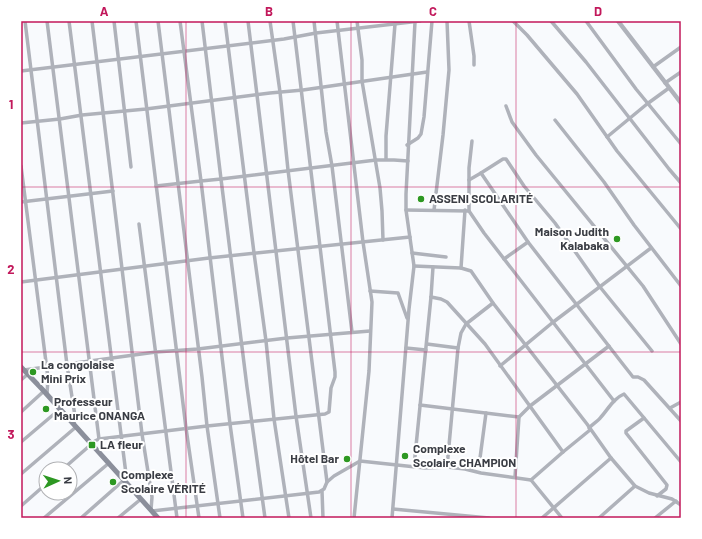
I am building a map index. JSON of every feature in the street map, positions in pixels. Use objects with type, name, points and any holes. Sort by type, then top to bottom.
[{"type":"main road","points":[[22,369],[46,393],[156,517]]},
{"type":"street","points":[[21,474],[75,426],[75,416],[67,365],[25,21]]},
{"type":"street","points":[[47,21],[70,196],[99,439]]},
{"type":"street","points":[[69,21],[92,194],[100,271],[126,474],[124,480],[81,518]]},
{"type":"street","points":[[92,21],[134,356],[142,434],[152,497],[151,510],[176,509],[322,491]]},
{"type":"street","points":[[114,21],[131,167]]},
{"type":"street","points":[[136,21],[176,351],[199,518]]},
{"type":"street","points":[[158,21],[207,426],[220,518]]},
{"type":"street","points":[[180,21],[243,518]]},
{"type":"street","points":[[202,21],[265,518]]},
{"type":"street","points":[[225,21],[266,341],[274,419],[289,518]]},
{"type":"street","points":[[248,21],[277,251],[286,338],[311,518]]},
{"type":"street","points":[[270,21],[280,92],[288,170],[327,482]]},
{"type":"street","points":[[72,461],[99,439],[186,428],[326,414],[328,412],[335,377],[293,21]]},
{"type":"street","points":[[314,21],[326,132],[332,166],[352,332]]},
{"type":"street","points":[[337,21],[367,278],[372,308],[368,371],[354,518]]},
{"type":"street","points":[[357,21],[362,60],[362,81],[376,160],[382,211],[383,240]]},
{"type":"street","points":[[21,71],[272,40],[316,33],[358,29],[380,23],[395,24],[420,21]]},
{"type":"street","points":[[408,145],[421,134],[424,117],[432,21]]},
{"type":"street","points":[[434,210],[449,70],[447,21]]},
{"type":"street","points":[[469,21],[474,65]]},
{"type":"street","points":[[513,21],[527,35],[577,94],[607,137],[681,229]]},
{"type":"street","points":[[551,21],[586,62],[681,183]]},
{"type":"street","points":[[586,21],[648,104],[681,144]]},
{"type":"street","points":[[618,21],[680,101]]},
{"type":"street","points":[[392,518],[408,319],[414,266],[406,210],[415,22]]},
{"type":"street","points":[[386,159],[386,136],[395,24]]},
{"type":"street","points":[[653,67],[681,46]]},
{"type":"street","points":[[21,123],[60,120],[82,115],[322,88],[412,73],[427,72]]},
{"type":"street","points":[[665,83],[681,72]]},
{"type":"street","points":[[607,137],[669,88]]},
{"type":"street","points":[[506,106],[512,122],[536,155],[627,266],[656,304],[681,344]]},
{"type":"street","points":[[555,120],[604,182],[651,248],[681,286]]},
{"type":"street","points":[[461,268],[472,141]]},
{"type":"street","points":[[156,186],[386,159],[408,161]]},
{"type":"street","points":[[469,180],[503,159],[506,159],[524,186],[555,223],[600,287],[652,351]]},
{"type":"street","points":[[21,166],[48,384],[46,393],[21,412]]},
{"type":"street","points":[[480,173],[528,242],[633,376],[644,380],[681,420]]},
{"type":"street","points":[[21,202],[113,191]]},
{"type":"street","points":[[406,210],[467,210]]},
{"type":"street","points":[[467,210],[552,323],[614,401]]},
{"type":"street","points":[[139,224],[177,518]]},
{"type":"street","points":[[21,282],[210,258],[410,237]]},
{"type":"street","points":[[504,259],[528,242]]},
{"type":"street","points":[[500,366],[552,323],[651,248]]},
{"type":"street","points":[[412,253],[446,257]]},
{"type":"street","points":[[414,266],[461,268],[471,271],[493,303],[558,386],[611,458],[635,486],[645,492],[676,501],[681,505]]},
{"type":"street","points":[[414,466],[432,297],[433,267]]},
{"type":"street","points":[[370,291],[398,293],[408,319]]},
{"type":"street","points":[[432,297],[447,302],[485,344],[563,452]]},
{"type":"street","points":[[447,467],[447,450],[461,333],[466,324],[493,303]]},
{"type":"street","points":[[22,369],[67,365],[156,352],[198,349],[286,338],[370,331]]},
{"type":"street","points":[[427,344],[458,348]]},
{"type":"street","points":[[516,477],[519,417],[530,406],[609,346]]},
{"type":"street","points":[[406,348],[426,350]]},
{"type":"street","points":[[21,380],[28,374]]},
{"type":"street","points":[[531,480],[600,419],[607,408],[624,394],[681,462]]},
{"type":"street","points":[[670,408],[681,402]]},
{"type":"street","points":[[420,405],[519,417]]},
{"type":"street","points":[[21,442],[60,409]]},
{"type":"street","points":[[470,470],[480,458],[486,413]]},
{"type":"street","points":[[644,418],[626,431],[626,433],[667,485],[666,489],[657,496]]},
{"type":"street","points":[[542,518],[611,458]]},
{"type":"street","points":[[323,518],[322,491],[327,482],[334,476],[360,461],[425,468],[447,467],[531,480],[562,518]]},
{"type":"street","points":[[44,518],[109,463]]},
{"type":"street","points":[[599,518],[635,486]]},
{"type":"street","points":[[21,506],[38,491]]},
{"type":"street","points":[[118,518],[141,499]]},
{"type":"street","points":[[655,518],[676,501]]},
{"type":"street","points":[[393,509],[489,518]]},
{"type":"place","name":"ASSENI SCOLARITÉ","points":[[421,199]]},
{"type":"place","name":"Maison Judith Kalabaka","points":[[617,239]]},
{"type":"place","name":"La congolaise Mini Prix","points":[[33,372]]},
{"type":"place","name":"Professeur Maurice ONANGA","points":[[46,409]]},
{"type":"place","name":"LA fleur","points":[[92,445]]},
{"type":"place","name":"Complexe Scolaire CHAMPION","points":[[405,456]]},
{"type":"place","name":"Hôtel Bar","points":[[347,459]]},
{"type":"place","name":"Complexe Scolaire VÉRITÉ","points":[[113,482]]}]
